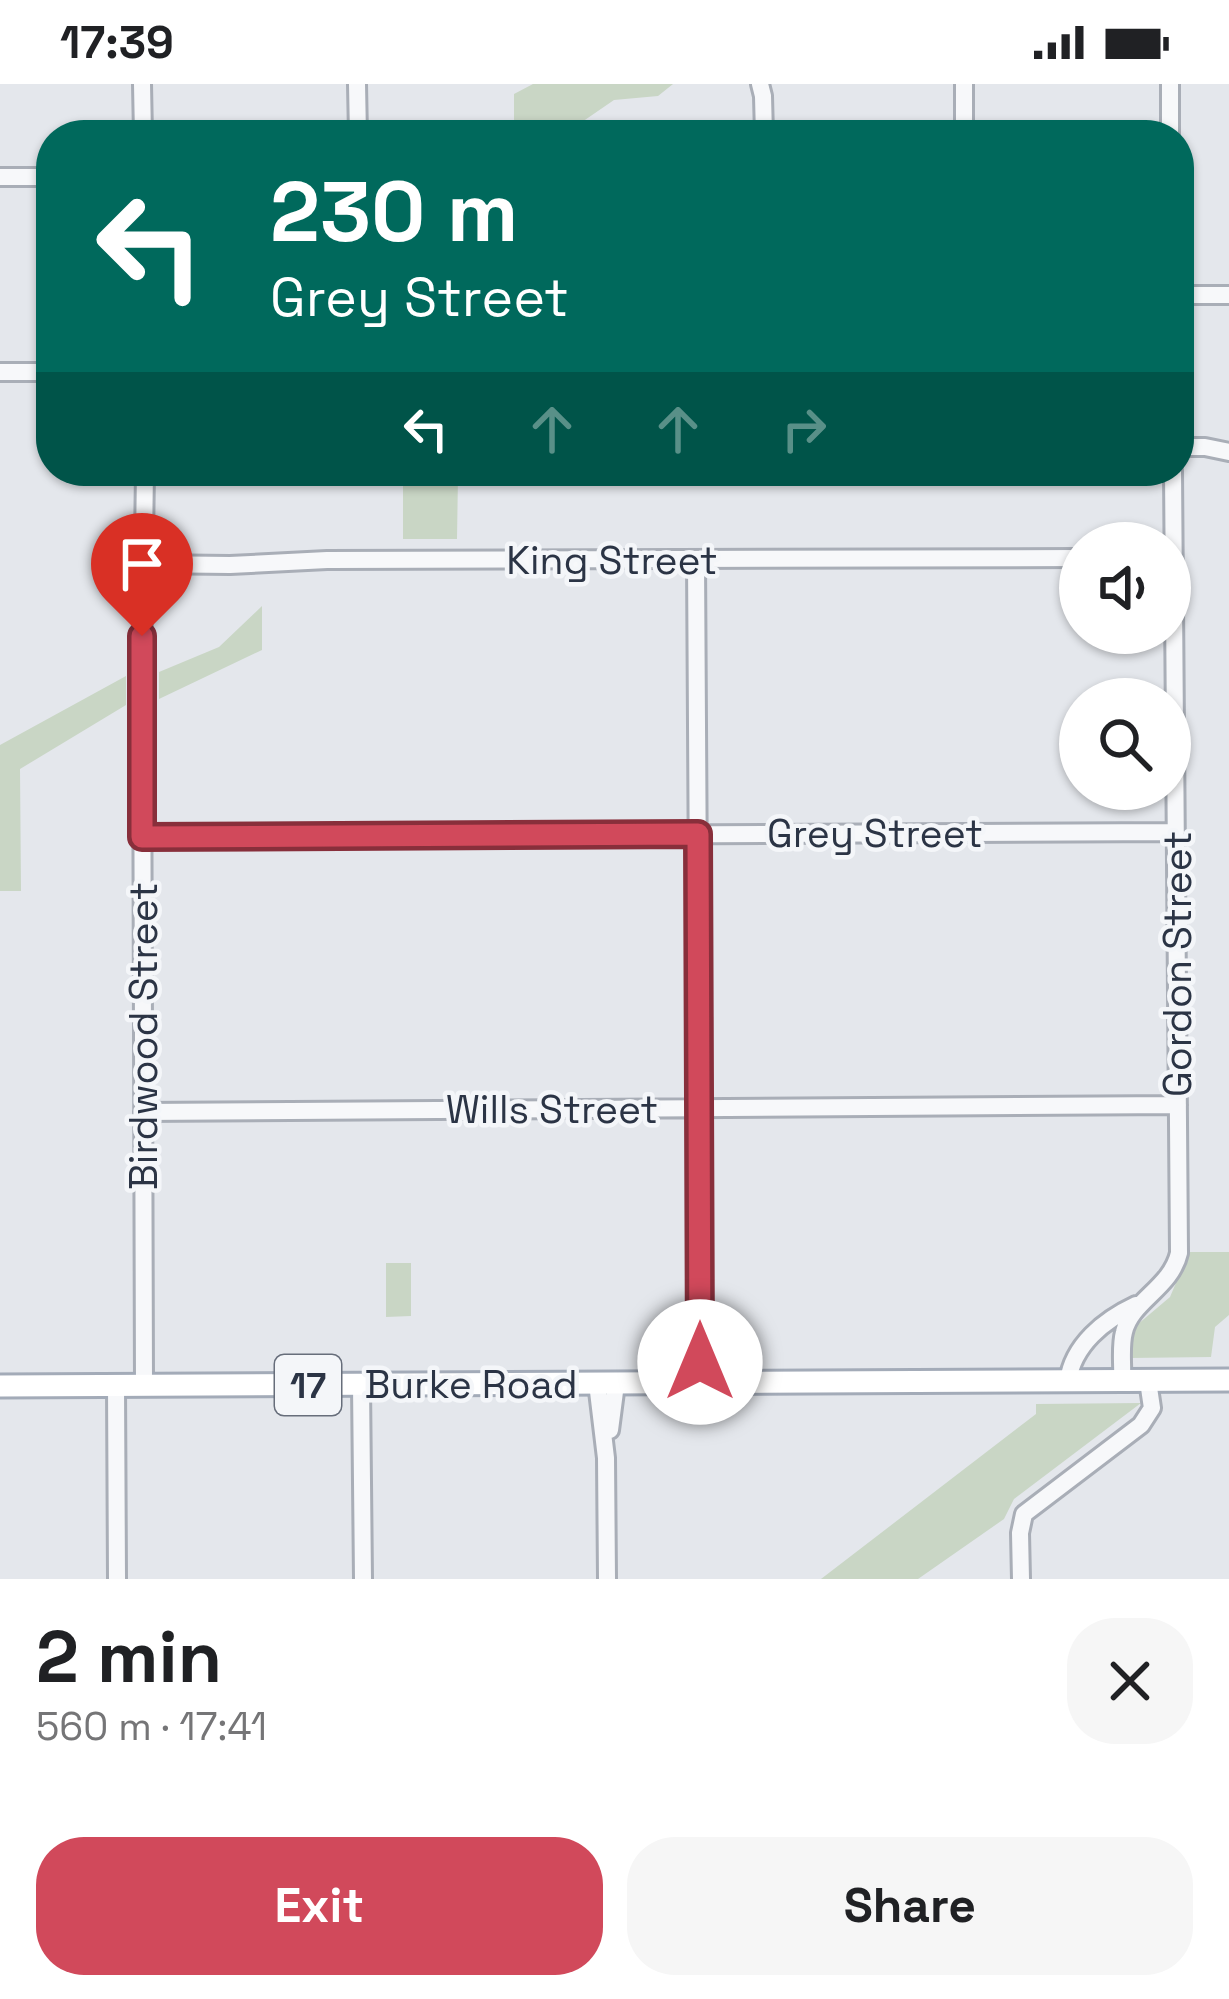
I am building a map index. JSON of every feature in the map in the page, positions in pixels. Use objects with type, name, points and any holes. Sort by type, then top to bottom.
[{"type":"main road","name":"Burke Road","points":[[0,1387],[1229,1380]]},
{"type":"street","points":[[142,84],[143,120]]},
{"type":"street","points":[[357,84],[358,120]]},
{"type":"street","points":[[760,84],[763,120]]},
{"type":"street","points":[[964,84],[964,120]]},
{"type":"street","points":[[1170,84],[1170,120]]},
{"type":"street","points":[[0,177],[36,177]]},
{"type":"street","points":[[1194,295],[1229,295]]},
{"type":"street","points":[[0,372],[36,372]]},
{"type":"street","points":[[1194,447],[1229,452]]},
{"type":"street","name":"Birdwood Street","points":[[144,1386],[145,486]]},
{"type":"street","name":"Gordon Street","points":[[1172,522],[1173,486]]},
{"type":"street","name":"King Street","points":[[144,564],[1059,558]]},
{"type":"street","points":[[696,560],[701,1383]]},
{"type":"street","name":"Gordon Street","points":[[1122,1381],[1124,1329],[1169,1278],[1179,1253],[1173,654]]},
{"type":"street","name":"Grey Street","points":[[142,837],[1176,832]]},
{"type":"street","name":"Wills Street","points":[[143,1112],[1178,1105]]},
{"type":"street","name":"Gordon Street","points":[[1068,1381],[1072,1359],[1084,1342],[1146,1300]]},
{"type":"street","points":[[1021,1579],[1024,1514],[1141,1426],[1151,1408],[1148,1381]]},
{"type":"street","points":[[606,1383],[607,1579]]},
{"type":"street","points":[[361,1384],[363,1579]]},
{"type":"street","points":[[116,1386],[117,1579]]},
{"type":"green space","points":[[533,84],[673,84],[658,96],[614,100],[585,120],[514,120],[514,94]]},
{"type":"green space","points":[[403,486],[458,486],[457,539],[403,539]]},
{"type":"green space","points":[[262,606],[262,650],[159,699],[159,672],[219,647]]},
{"type":"green space","points":[[126,676],[126,705],[20,769],[21,891],[0,891],[0,745]]},
{"type":"green space","points":[[1189,1252],[1229,1252],[1229,1315],[1215,1327],[1211,1357],[1129,1358],[1131,1330],[1170,1297]]},
{"type":"green space","points":[[386,1263],[411,1263],[411,1316],[386,1317]]},
{"type":"green space","points":[[1141,1403],[1014,1499],[1004,1519],[918,1579],[821,1579],[1036,1414],[1036,1404]]},
{"type":"route","points":[[142,636],[142,837],[698,834],[700,1362]]}]
